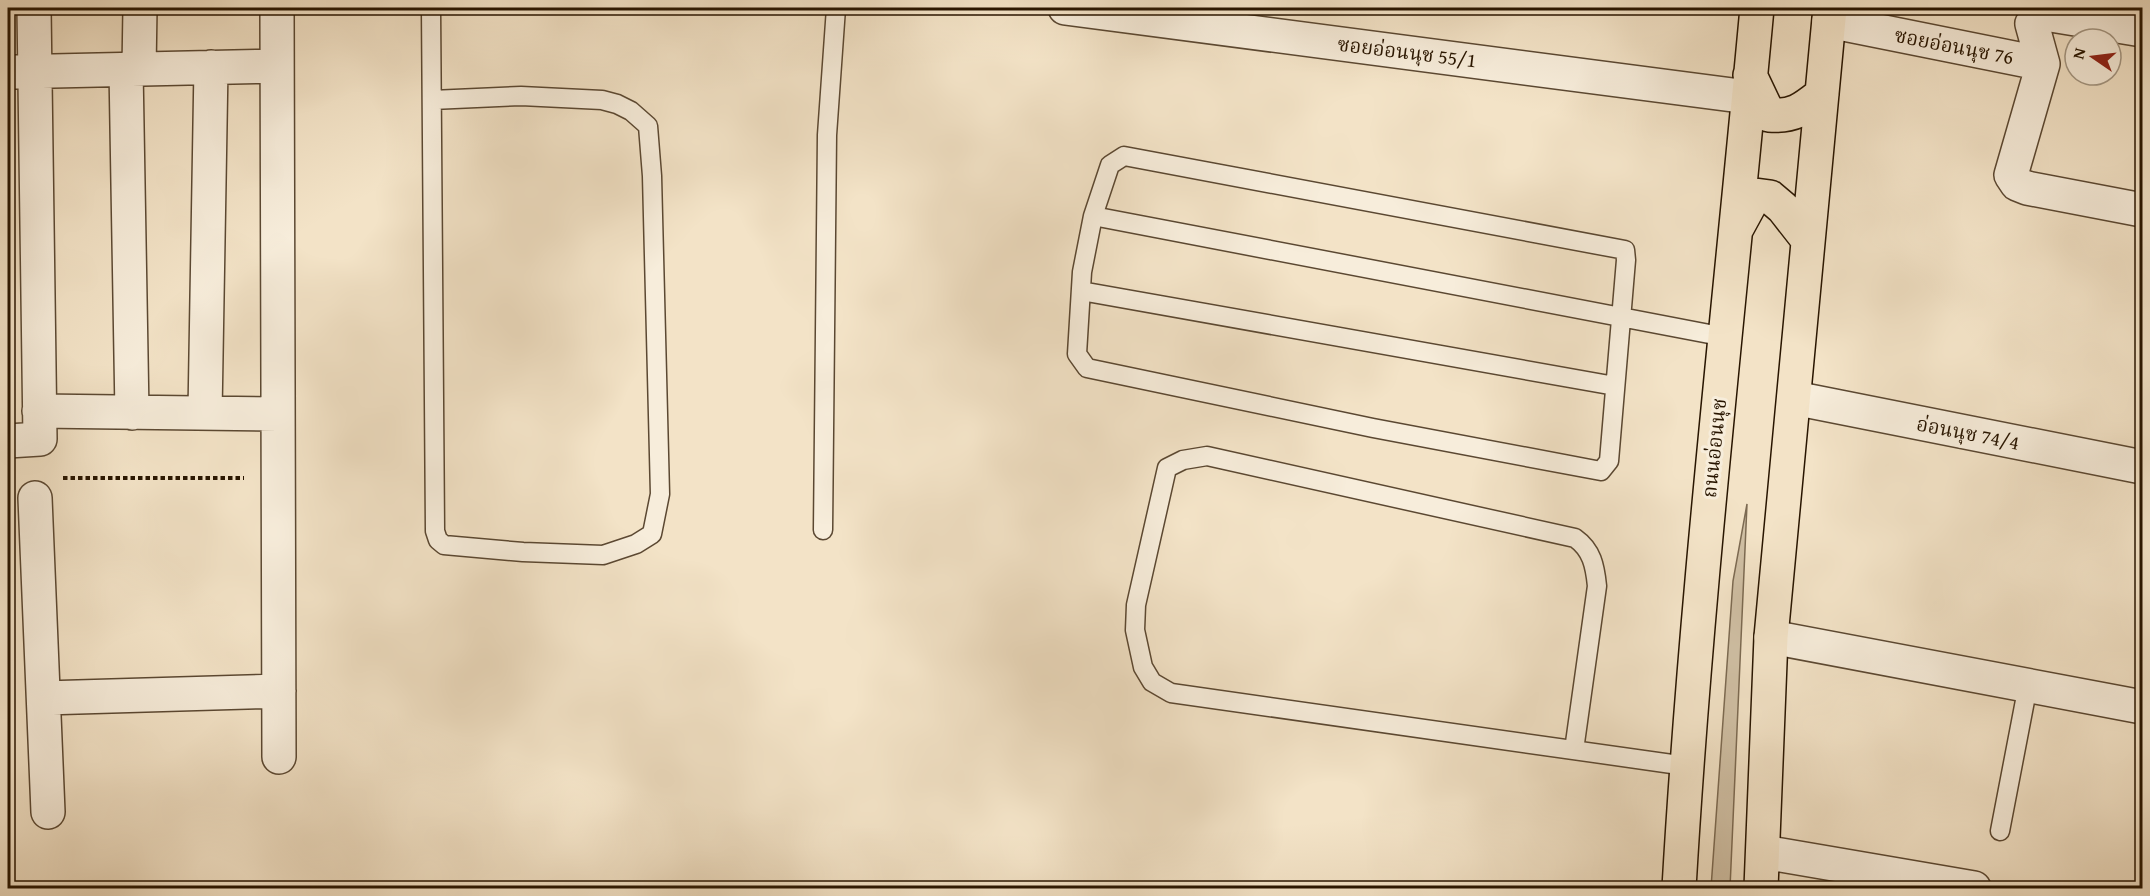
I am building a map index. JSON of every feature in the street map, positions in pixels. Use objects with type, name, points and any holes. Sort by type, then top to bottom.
[{"type":"main road","name":"ถนนอ่อนนุช","points":[[1678,888],[1686,766],[1757,8]]},
{"type":"main road","points":[[1761,888],[1771,637],[1829,14]]},
{"type":"main road","points":[[1749,86],[1769,115],[1784,116],[1802,109],[1822,94]]},
{"type":"main road","points":[[1735,232],[1755,195],[1770,197],[1777,202],[1808,240]]},
{"type":"street","points":[[8,441],[40,439],[21,72],[34,8]]},
{"type":"street","points":[[132,412],[133,69],[140,8]]},
{"type":"street","points":[[277,8],[279,757]]},
{"type":"street","name":"ซอยอ่อนนุช 55/1","points":[[1065,8],[1749,86]]},
{"type":"street","name":"ซอยอ่อนนุช 76","points":[[1829,14],[2043,64],[2032,24],[2045,14],[2142,30]]},
{"type":"street","points":[[2043,64],[2011,175],[2014,180],[2017,184],[2027,188],[2142,210]]},
{"type":"street","points":[[21,72],[277,66]]},
{"type":"street","points":[[205,413],[211,67]]},
{"type":"street","name":"อ่อนนุช 74/4","points":[[1794,398],[2142,467]]},
{"type":"street","points":[[39,411],[278,414]]},
{"type":"street","points":[[45,488],[44,699],[48,812]]},
{"type":"street","points":[[1771,637],[2142,708]]},
{"type":"street","points":[[44,699],[279,691]]},
{"type":"street","points":[[1763,852],[1974,888]]},
{"type":"lane","points":[[430,8],[435,531],[438,540],[444,546],[603,555],[636,544],[652,534],[660,494],[652,176],[648,126],[631,111],[602,100],[521,96],[432,100]]},
{"type":"lane","points":[[823,530],[827,135],[836,8]]},
{"type":"lane","points":[[1124,156],[1625,250],[1610,461],[1601,471],[1373,428],[1087,368],[1077,354],[1081,291],[1082,272],[1093,216],[1110,165],[1124,156]]},
{"type":"lane","points":[[1093,216],[1725,337]]},
{"type":"lane","points":[[1081,291],[1615,386]]},
{"type":"lane","points":[[1574,750],[1597,586],[1595,567],[1584,544],[1575,538],[1207,456],[1183,460],[1167,468],[1136,605],[1135,630],[1143,667],[1152,682],[1171,693],[1686,766]]},
{"type":"lane","points":[[2000,831],[2028,685]]},
{"type":"path","points":[[45,488],[278,477]]},
{"type":"shaded area","points":[[1747,504],[1730,888],[1711,888],[1733,581]]}]
